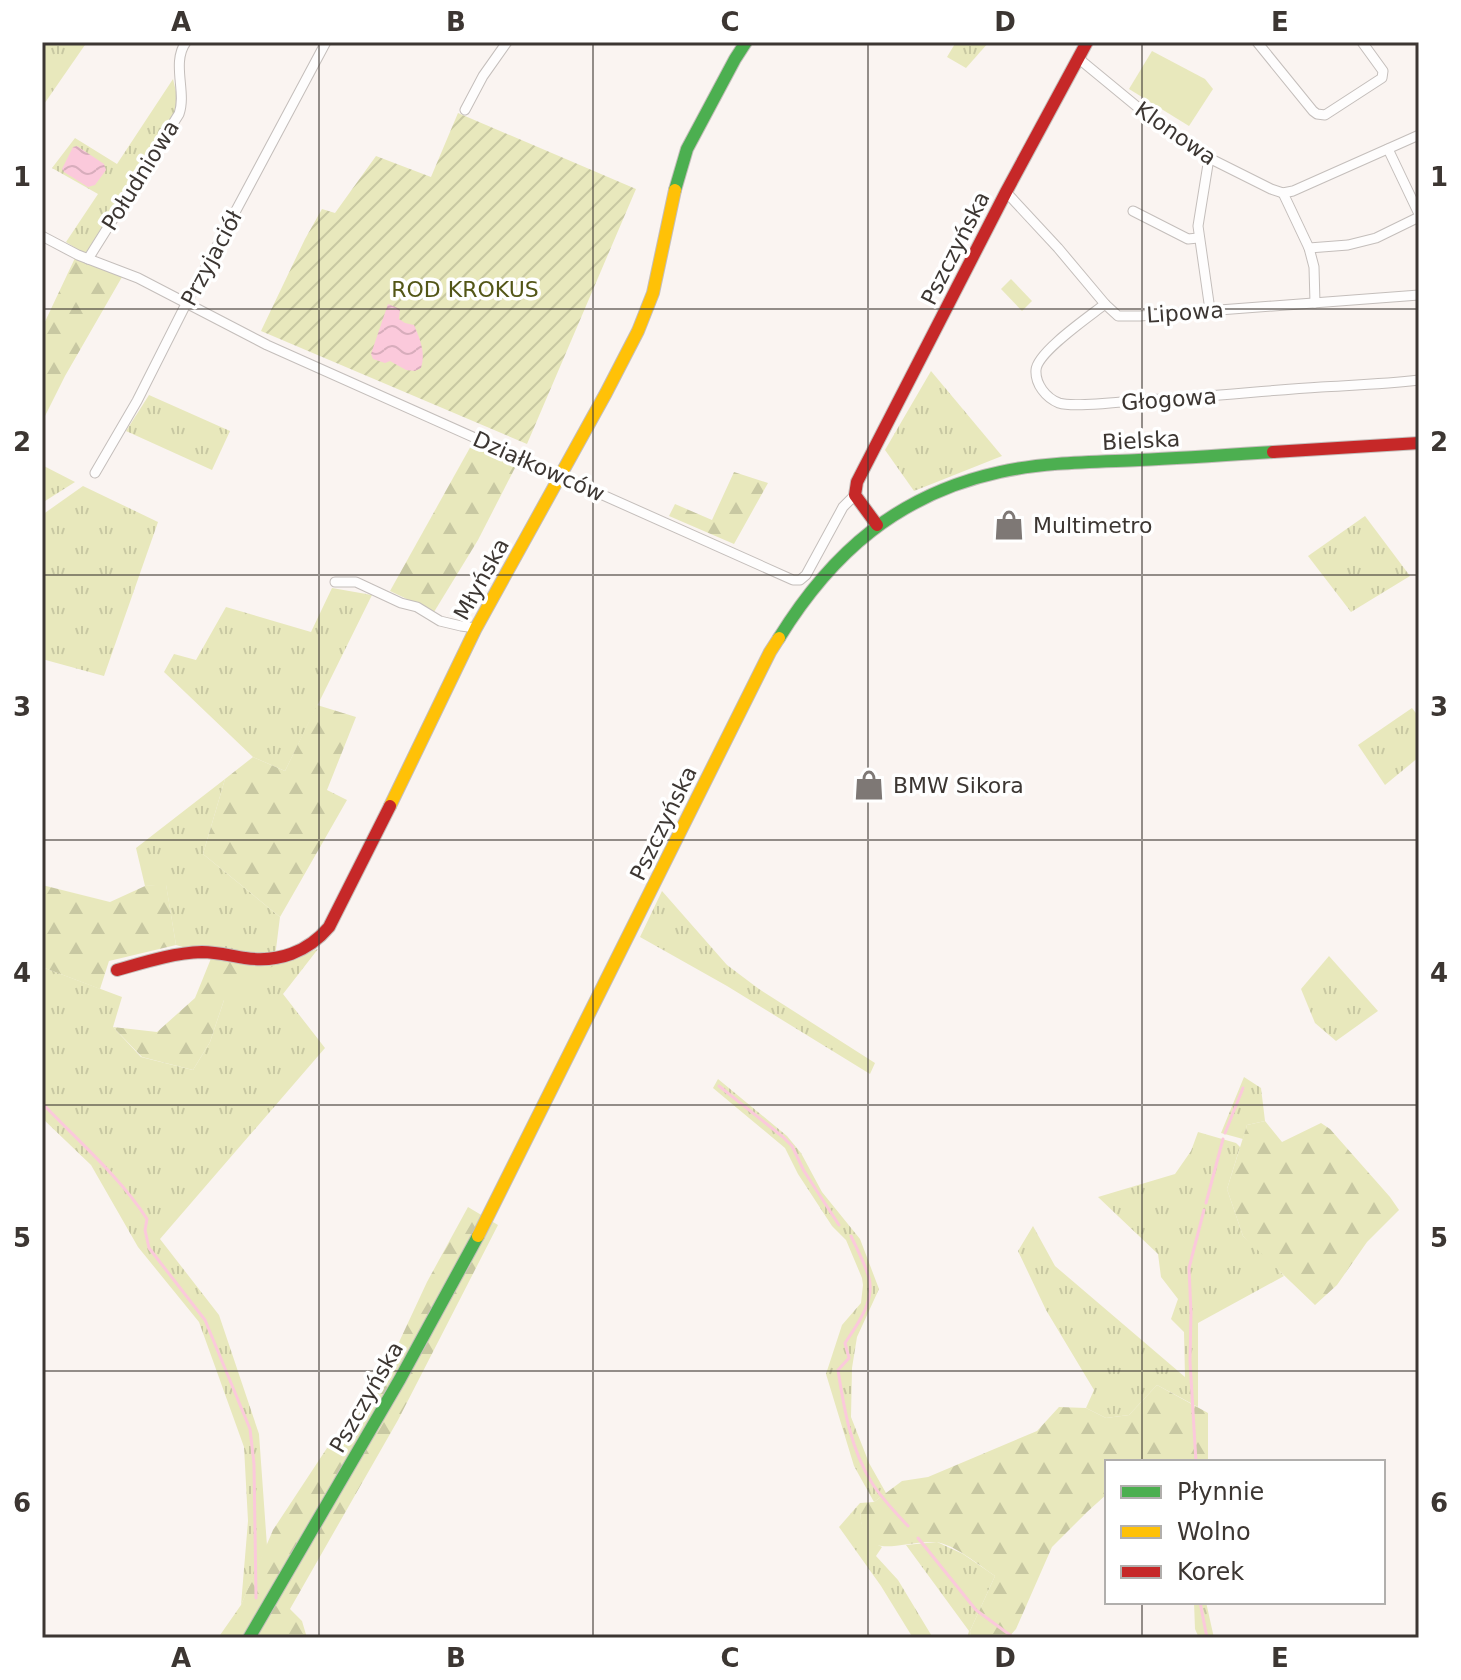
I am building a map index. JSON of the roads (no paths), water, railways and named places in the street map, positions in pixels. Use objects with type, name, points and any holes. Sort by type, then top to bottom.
[{"type":"main road","name":"Młyńska","points":[[117,970],[192,953],[273,959],[308,947],[320,939],[329,927],[476,628],[638,331],[653,293],[676,183],[687,149],[746,42]]},
{"type":"main road","name":"Pszczyńska","points":[[855,495],[857,482],[1087,42]]},
{"type":"main road","name":"Bielska","points":[[877,525],[941,490],[1002,472],[1080,463],[1419,443]]},
{"type":"main road","points":[[855,495],[877,525]]},
{"type":"main road","name":"Pszczyńska","points":[[249,1638],[463,1265],[770,652],[816,582],[844,552],[877,525]]},
{"type":"street","name":"Południowa","points":[[88,259],[179,114],[182,105],[180,65],[186,42]]},
{"type":"street","name":"Przyjaciół","points":[[95,473],[137,401],[326,42]]},
{"type":"street","points":[[465,110],[483,76],[507,42]]},
{"type":"street","points":[[1257,42],[1313,111],[1325,115],[1382,78],[1383,71],[1362,42]]},
{"type":"street","name":"Klonowa","points":[[1078,58],[1152,119],[1209,158],[1258,184],[1283,193]]},
{"type":"street","points":[[1315,303],[1314,267],[1309,248],[1283,193],[1419,135]]},
{"type":"street","points":[[1309,248],[1348,245],[1376,238],[1419,216],[1388,149]]},
{"type":"street","points":[[1209,158],[1198,238],[1210,310]]},
{"type":"street","points":[[1006,192],[1105,304]]},
{"type":"street","points":[[1133,211],[1188,239],[1198,238]]},
{"type":"street","name":"Działkowców","points":[[42,236],[88,259],[138,278],[267,345],[797,581],[806,575],[843,507],[855,495]]},
{"type":"street","name":"Lipowa","points":[[1105,304],[1118,316],[1124,316],[1419,295]]},
{"type":"street","name":"Głogowa","points":[[1105,304],[1045,352],[1037,364],[1037,382],[1056,402],[1133,401],[1419,380]]},
{"type":"street","points":[[335,582],[356,582],[417,607],[440,621],[476,628]]},
{"type":"water","points":[[77,146],[104,164],[106,170],[95,185],[88,187],[62,169],[73,147]]},
{"type":"water","points":[[388,304],[400,309],[399,319],[414,325],[423,357],[421,368],[415,371],[406,370],[390,361],[385,363],[373,359],[371,354]]},
{"type":"waterway","points":[[719,1086],[792,1146],[804,1171],[839,1225]]},
{"type":"waterway","points":[[1225,1133],[1243,1088]]},
{"type":"waterway","points":[[42,1103],[136,1204],[147,1219],[145,1230],[149,1248],[205,1320],[250,1429],[254,1464],[256,1598]]},
{"type":"waterway","points":[[1206,1203],[1223,1139]]},
{"type":"waterway","points":[[1196,1460],[1189,1268],[1204,1210]]},
{"type":"waterway","points":[[851,1236],[870,1287],[864,1312],[845,1343],[849,1358],[838,1370],[843,1399],[849,1429],[865,1470],[880,1495],[908,1526]]},
{"type":"waterway","points":[[918,1538],[976,1610],[1014,1638]]},
{"type":"waterway","points":[[1200,1604],[1207,1638]]},
{"type":"place","name":"Multimetro","points":[[1009,525]]},
{"type":"place","name":"BMW Sikora","points":[[869,785]]},
{"type":"park label","name":"ROD KROKUS","points":[[465,289]]}]
